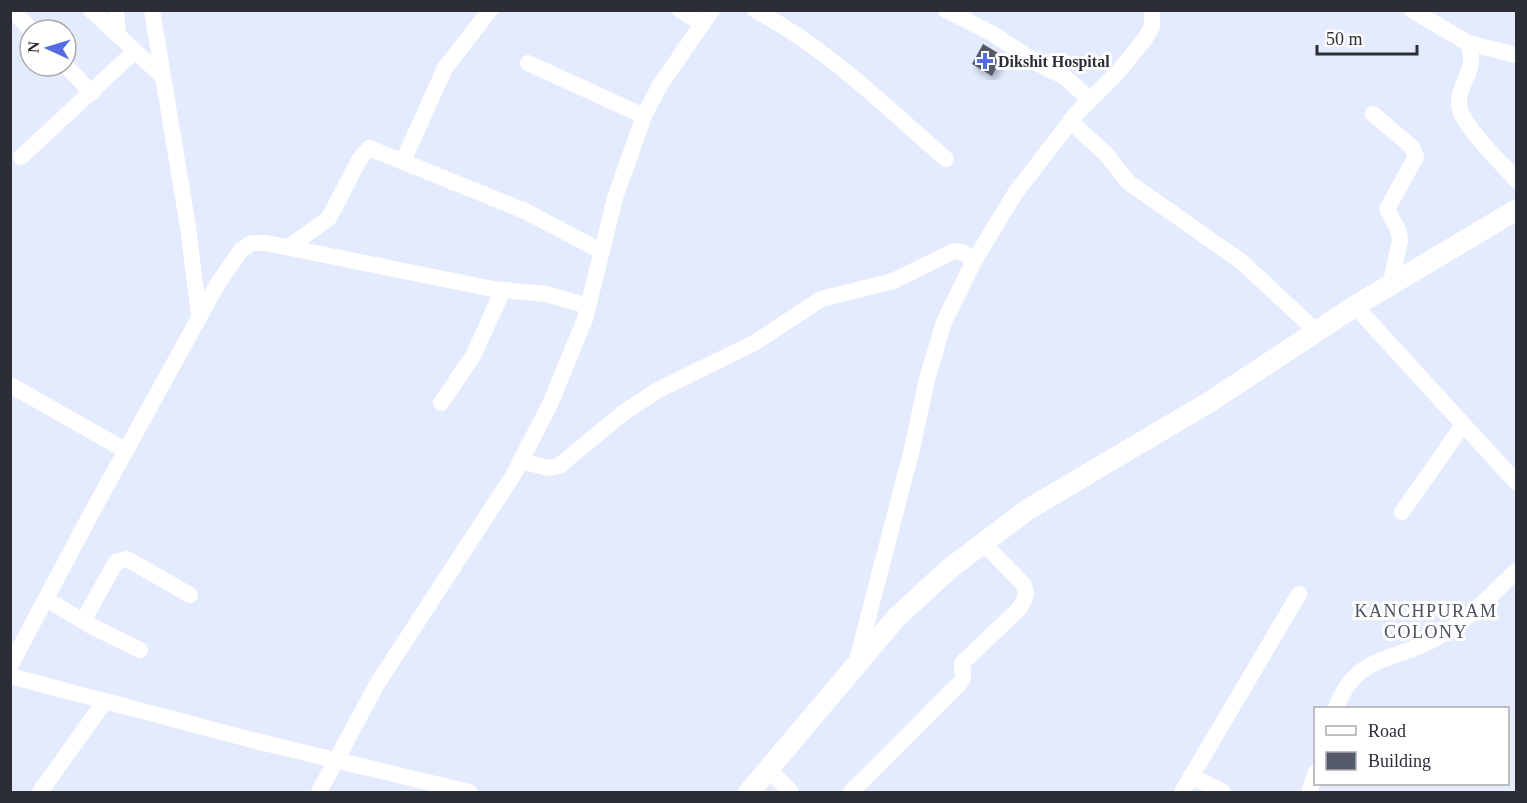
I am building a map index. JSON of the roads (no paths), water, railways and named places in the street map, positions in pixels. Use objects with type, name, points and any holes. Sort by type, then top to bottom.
[{"type":"main road","points":[[749,792],[896,618],[949,569],[983,543],[1028,510],[1211,401],[1355,306],[1516,210]]},
{"type":"street","points":[[91,10],[163,77]]},
{"type":"street","points":[[116,10],[118,35]]},
{"type":"street","points":[[152,10],[188,227],[199,316]]},
{"type":"street","points":[[403,161],[445,68],[490,10]]},
{"type":"street","points":[[319,792],[376,684],[488,516],[550,404],[588,306],[617,189],[644,116],[660,85],[708,17],[680,10]]},
{"type":"street","points":[[755,10],[797,35],[835,62],[946,159]]},
{"type":"street","points":[[946,10],[993,34],[1039,64],[1065,77],[1090,100]]},
{"type":"street","points":[[855,668],[912,449],[937,340],[974,261],[1016,192],[1070,121],[1118,72],[1150,33],[1152,10]]},
{"type":"street","points":[[1412,10],[1468,43],[1514,51]]},
{"type":"street","points":[[1468,43],[1472,61],[1460,98],[1462,116],[1516,180]]},
{"type":"street","points":[[21,157],[135,51]]},
{"type":"street","points":[[528,63],[644,116]]},
{"type":"street","points":[[78,78],[92,93]]},
{"type":"street","points":[[1373,114],[1412,147],[1416,157],[1387,209],[1399,232],[1400,242],[1390,286]]},
{"type":"street","points":[[1070,121],[1106,154],[1128,182],[1242,262],[1317,332]]},
{"type":"street","points":[[290,247],[329,218],[364,150],[372,148],[525,211],[601,251]]},
{"type":"street","points":[[10,666],[199,316],[242,250],[252,243],[290,247],[503,290],[546,294],[588,306]]},
{"type":"street","points":[[521,460],[548,468],[559,466],[622,413],[658,390],[756,342],[821,299],[893,281],[954,250],[962,252],[974,261]]},
{"type":"street","points":[[441,403],[473,356],[503,290]]},
{"type":"street","points":[[1355,306],[1516,482]]},
{"type":"street","points":[[10,385],[125,450]]},
{"type":"street","points":[[1402,512],[1464,425]]},
{"type":"street","points":[[851,792],[960,683],[963,679],[962,663],[1019,609],[1024,600],[1026,588],[983,543]]},
{"type":"street","points":[[83,621],[116,562],[121,559],[127,559],[190,595]]},
{"type":"street","points":[[1337,707],[1358,671],[1439,637],[1478,608],[1516,571]]},
{"type":"street","points":[[1182,792],[1299,594]]},
{"type":"street","points":[[46,599],[140,650]]},
{"type":"street","points":[[10,676],[335,760],[469,792]]},
{"type":"street","points":[[40,792],[105,701]]},
{"type":"street","points":[[769,770],[791,792]]},
{"type":"street","points":[[1191,776],[1223,792]]},
{"type":"street","points":[[1309,792],[1314,778]]},
{"type":"place","name":"Dikshit Hospital","points":[[985,61]]},
{"type":"district","name":"KANCHPURAM COLONY","points":[[1426,621]]}]
